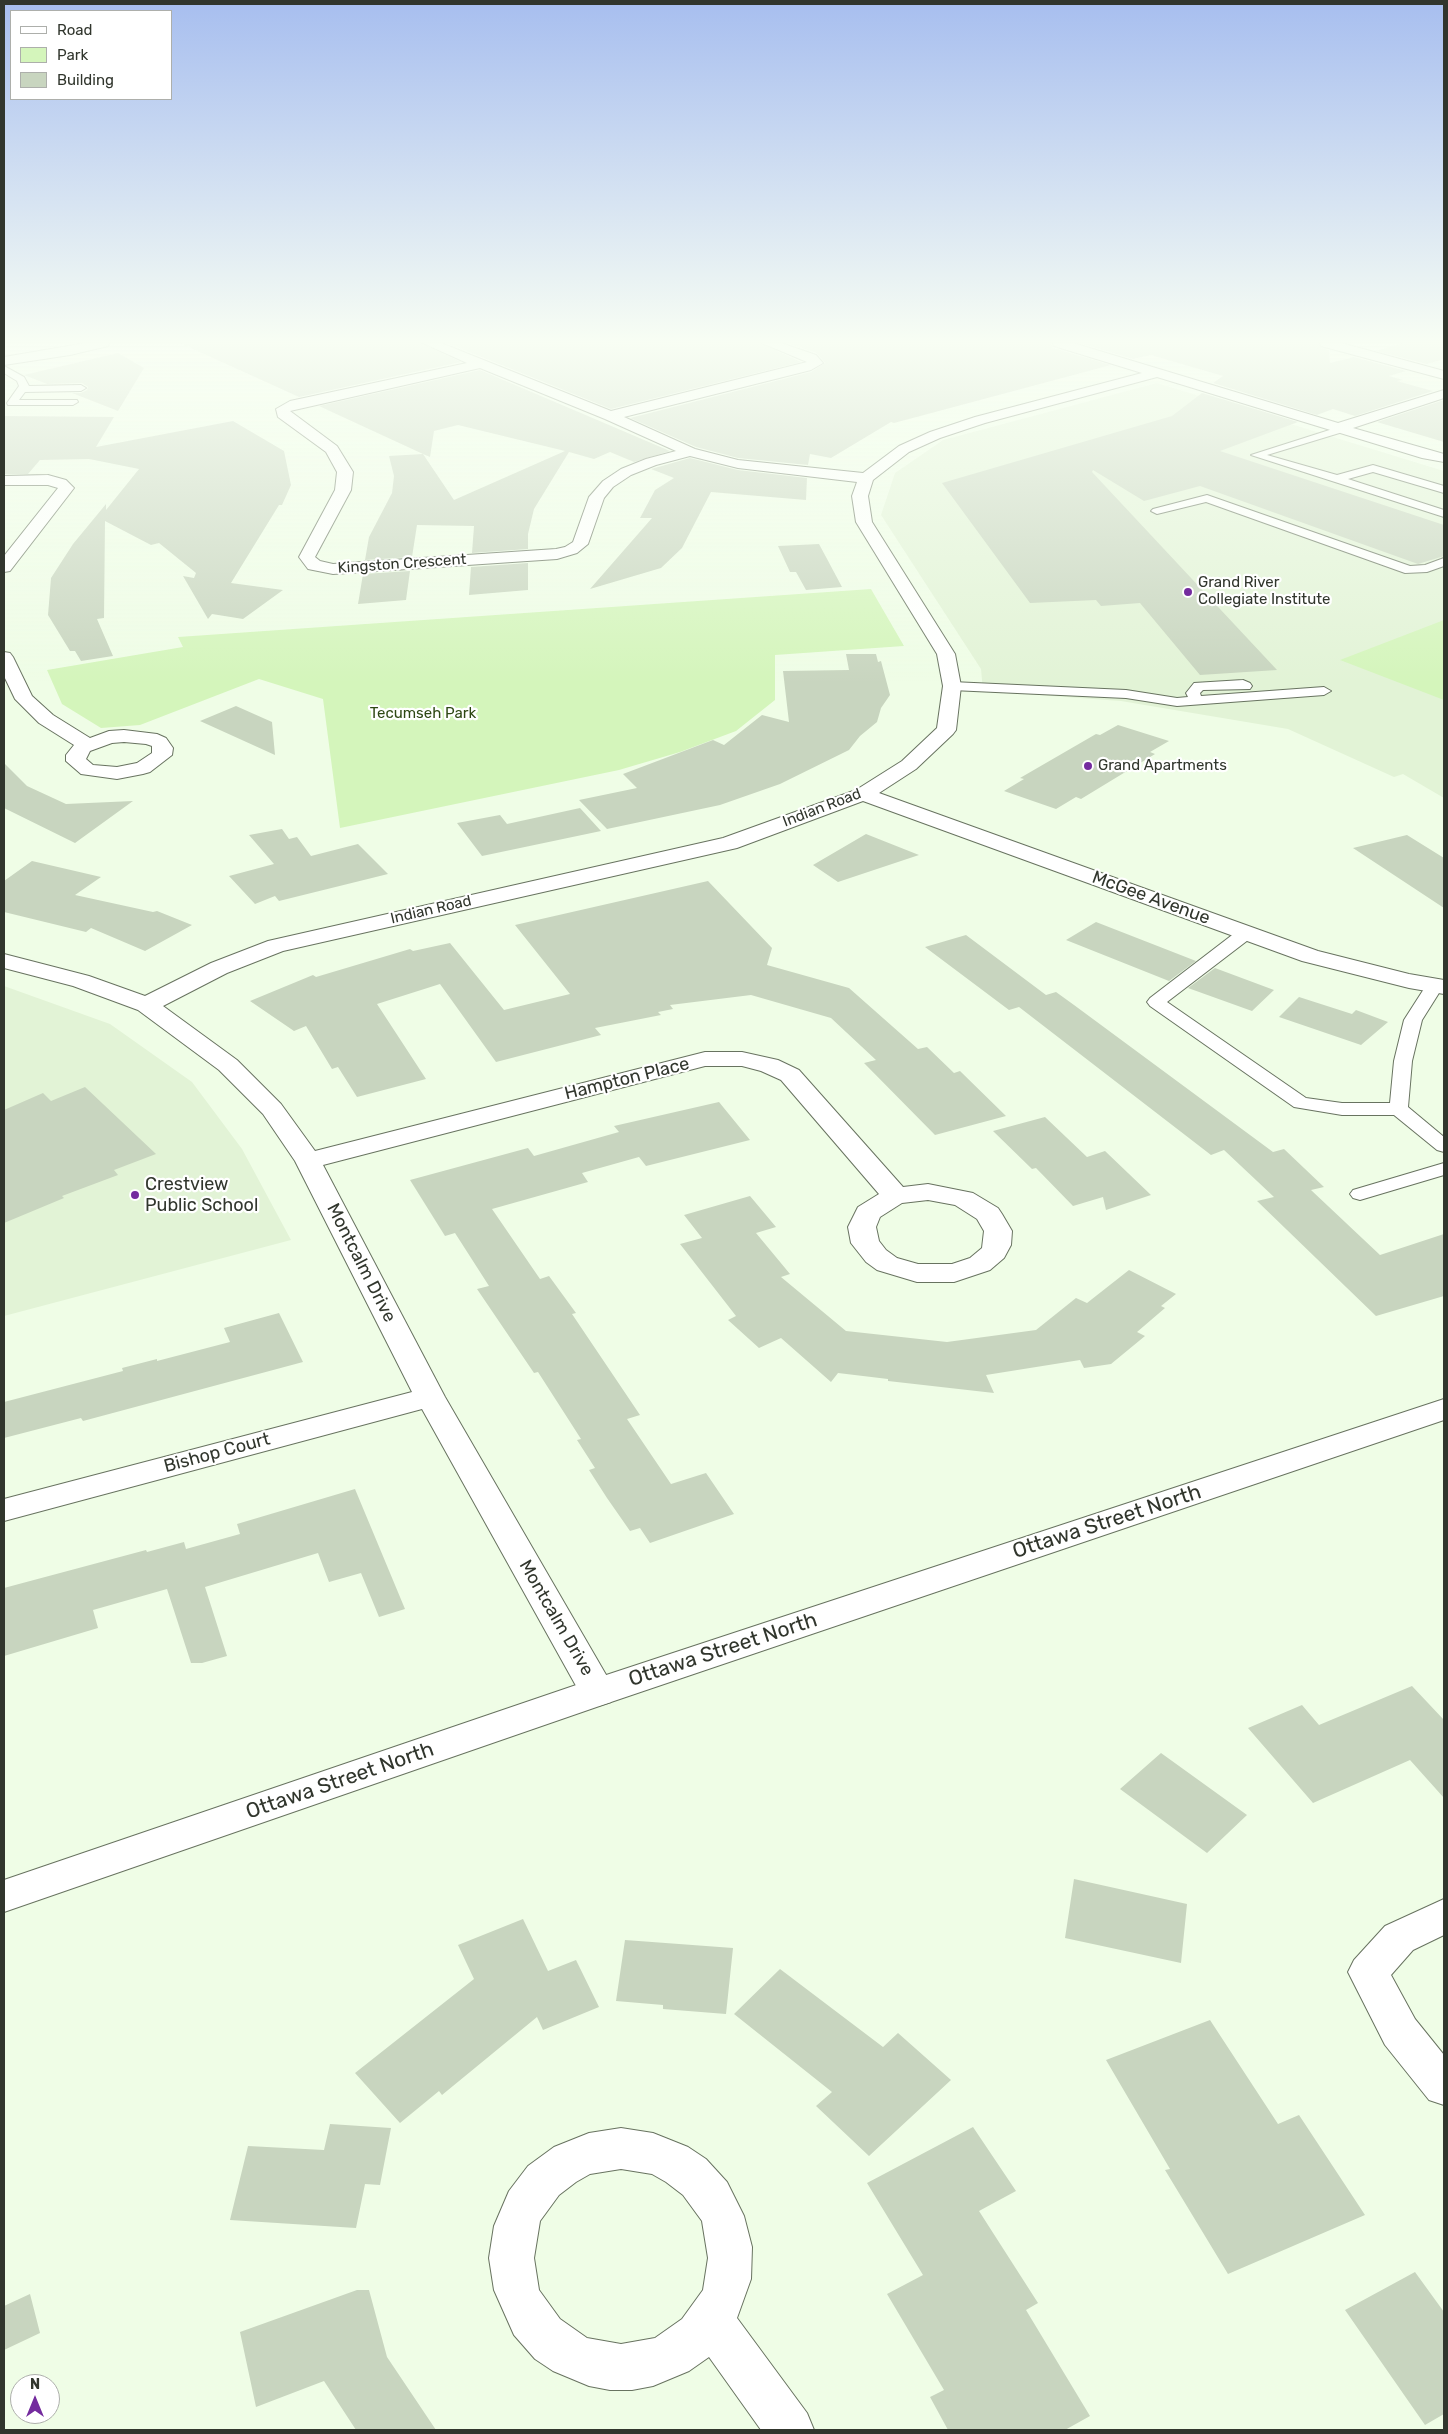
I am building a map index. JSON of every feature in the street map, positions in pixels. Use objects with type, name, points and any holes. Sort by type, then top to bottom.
[{"type":"street","name":"Kingston Crescent","points":[[336,457],[345,472],[343,490],[307,558],[314,565],[333,569],[558,554],[571,550],[580,544],[598,497],[608,484],[626,472],[651,462],[672,457]]},
{"type":"street","points":[[708,457],[738,464],[866,478],[894,457]]},
{"type":"street","points":[[1431,457],[1444,464]]},
{"type":"street","name":"Indian Road","points":[[146,1005],[219,968],[276,946],[728,843],[863,794],[909,764],[946,730],[952,686],[946,654],[864,522],[860,510],[860,496],[866,478]]},
{"type":"street","points":[[4,480],[48,480],[62,483],[66,488],[4,567]]},
{"type":"street","points":[[4,657],[24,699],[46,719],[88,745]]},
{"type":"street","points":[[4,702],[24,699]]},
{"type":"street","name":"McGee Avenue","points":[[863,794],[1310,956],[1409,981],[1440,986]]},
{"type":"street","name":"Montcalm Drive","points":[[4,961],[80,981],[146,1005],[228,1065],[272,1108],[308,1161],[430,1397],[598,1692]]},
{"type":"street","name":"Hampton Place","points":[[308,1161],[705,1059],[742,1059],[769,1065],[790,1075],[896,1196]]},
{"type":"street","name":"Bishop Court","points":[[4,1510],[430,1397]]},
{"type":"street","name":"Ottawa Street North","points":[[4,1896],[598,1692],[1444,1409]]},
{"type":"street","points":[[1444,1916],[1399,1938],[1368,1972],[1400,2032],[1444,2086]]},
{"type":"street","points":[[617,2149],[654,2153],[678,2162],[707,2185],[726,2217],[733,2247],[728,2286],[711,2321],[680,2349],[642,2365],[602,2367],[554,2349],[526,2321],[509,2274],[512,2236],[540,2186],[570,2163],[617,2149]]},
{"type":"street","points":[[711,2321],[790,2430]]},
{"type":"lane","points":[[1261,457],[1444,514]]},
{"type":"lane","points":[[1311,471],[1315,457]]},
{"type":"lane","points":[[1337,479],[1373,468],[1444,490]]},
{"type":"lane","points":[[1157,511],[1207,498],[1395,566],[1410,570],[1427,568],[1444,562]]},
{"type":"lane","points":[[952,686],[1126,694],[1177,702],[1324,691]]},
{"type":"lane","points":[[1246,932],[1156,1002],[1301,1103],[1342,1109],[1398,1109],[1444,1146]]},
{"type":"lane","points":[[1398,1109],[1403,1061],[1413,1020],[1440,986]]},
{"type":"lane","points":[[1360,1194],[1444,1169]]},
{"type":"shaded area","name":"Grand River Collegiate Institute","points":[[919,457],[1397,457],[1444,471],[1444,798],[1403,774],[1394,777],[1288,729],[1121,701],[983,691],[981,669],[881,515],[895,473]]},
{"type":"shaded area","name":"Crestview Public School","points":[[4,986],[110,1024],[192,1082],[242,1149],[291,1240],[4,1316]]},
{"type":"green space","name":"Tecumseh Park","points":[[871,589],[904,646],[775,655],[775,700],[736,731],[680,752],[619,770],[340,828],[323,699],[259,679],[140,725],[101,728],[62,704],[47,670],[183,647],[178,637]]},
{"type":"green space","points":[[1444,620],[1444,700],[1340,660]]},
{"type":"building","points":[[4,457],[285,457],[291,485],[282,505],[279,505],[231,583],[283,590],[243,619],[212,614],[208,619],[183,576],[194,578],[196,573],[159,543],[151,545],[105,521],[104,618],[97,619],[113,656],[81,661],[75,651],[70,651],[48,615],[51,578],[73,544],[106,504],[106,510],[139,469],[89,459],[40,460],[28,474],[4,474]]},
{"type":"building","points":[[389,457],[425,457],[454,500],[552,457],[566,457],[534,509],[528,534],[528,549],[472,553],[474,526],[417,525],[412,557],[365,560],[369,537],[392,493],[394,476]]},
{"type":"building","points":[[585,457],[600,457],[594,459]]},
{"type":"building","points":[[621,457],[652,457],[634,462]]},
{"type":"building","points":[[733,457],[810,457],[808,465]]},
{"type":"building","points":[[1033,457],[1237,457],[1444,525],[1444,556],[1418,564],[1200,486],[1144,501],[1093,470],[1092,472],[1277,670],[1200,675],[1140,603],[1101,606],[1096,600],[1030,603],[942,483]]},
{"type":"building","points":[[690,458],[738,470],[807,478],[806,500],[711,492],[682,548],[661,568],[590,589],[652,518],[640,518],[655,490],[674,478],[651,469]]},
{"type":"building","points":[[819,544],[842,587],[806,590],[796,572],[790,572],[778,546]]},
{"type":"building","points":[[528,563],[528,590],[469,595],[471,567]]},
{"type":"building","points":[[410,571],[406,600],[358,604],[363,574]]},
{"type":"building","points":[[846,654],[876,654],[878,662],[881,661],[890,695],[881,708],[877,722],[860,736],[849,750],[780,784],[720,805],[607,829],[579,800],[637,788],[623,774],[713,740],[724,745],[762,715],[789,722],[783,671],[849,670]]},
{"type":"building","points":[[236,706],[272,722],[275,755],[200,721]]},
{"type":"building","name":"Grand Apartments","points":[[1118,725],[1169,741],[1150,752],[1155,754],[1081,799],[1076,797],[1056,809],[1004,791],[1024,779],[1020,778],[1096,734],[1100,735]]},
{"type":"building","points":[[4,763],[27,786],[66,804],[133,801],[75,843],[4,808]]},
{"type":"building","points":[[580,808],[601,831],[482,856],[457,823],[500,815],[507,824]]},
{"type":"building","points":[[282,829],[289,839],[297,837],[311,856],[358,844],[388,874],[279,901],[275,896],[255,904],[229,876],[274,864],[249,835]]},
{"type":"building","points":[[866,834],[919,855],[838,882],[813,865]]},
{"type":"building","points":[[1407,835],[1444,858],[1444,908],[1353,848]]},
{"type":"building","points":[[32,861],[101,877],[75,895],[153,912],[157,911],[192,925],[145,951],[91,928],[86,932],[4,912],[4,881]]},
{"type":"building","points":[[708,881],[772,948],[767,965],[849,988],[918,1049],[927,1047],[954,1073],[960,1071],[1006,1116],[935,1135],[864,1063],[876,1060],[831,1018],[751,995],[670,1005],[673,1009],[658,1012],[661,1015],[595,1028],[601,1035],[496,1062],[440,984],[377,1004],[426,1079],[357,1097],[338,1067],[332,1069],[306,1026],[294,1031],[250,1001],[313,975],[316,977],[410,949],[413,951],[450,943],[504,1010],[570,994],[515,925]]},
{"type":"building","points":[[1096,922],[1196,961],[1169,981],[1066,940]]},
{"type":"building","points":[[966,935],[1046,995],[1056,992],[1273,1152],[1284,1149],[1324,1187],[1311,1190],[1380,1255],[1444,1234],[1444,1296],[1376,1316],[1257,1201],[1274,1197],[1224,1150],[1211,1155],[1019,1007],[1009,1010],[925,947]]},
{"type":"building","points":[[1215,968],[1274,990],[1252,1011],[1188,988]]},
{"type":"building","points":[[1299,997],[1352,1014],[1356,1010],[1388,1022],[1361,1045],[1279,1017]]},
{"type":"building","points":[[85,1087],[156,1154],[114,1170],[118,1175],[62,1196],[64,1198],[4,1223],[4,1110],[43,1093],[51,1101]]},
{"type":"building","points":[[719,1102],[750,1140],[646,1166],[639,1157],[582,1173],[588,1182],[492,1209],[540,1279],[549,1276],[576,1313],[572,1314],[640,1415],[627,1419],[671,1484],[706,1473],[734,1514],[650,1543],[640,1528],[630,1531],[607,1498],[589,1470],[595,1468],[577,1440],[581,1439],[538,1372],[534,1373],[477,1289],[489,1286],[455,1233],[445,1236],[410,1180],[528,1148],[534,1156],[619,1132],[614,1126]]},
{"type":"building","points":[[1045,1117],[1087,1157],[1105,1151],[1151,1195],[1106,1210],[1103,1197],[1073,1206],[1036,1168],[1032,1169],[993,1131]]},
{"type":"building","points":[[750,1196],[776,1227],[756,1233],[790,1274],[781,1277],[846,1331],[947,1342],[1036,1330],[1076,1298],[1087,1303],[1129,1270],[1176,1294],[1161,1306],[1165,1308],[1137,1332],[1145,1336],[1111,1364],[1084,1368],[1080,1360],[986,1375],[994,1393],[888,1381],[888,1379],[838,1373],[831,1382],[781,1338],[759,1348],[728,1320],[736,1316],[680,1244],[702,1238],[684,1215]]},
{"type":"building","points":[[279,1313],[303,1362],[83,1421],[81,1418],[4,1438],[4,1402],[123,1371],[122,1368],[230,1342],[224,1328]]},
{"type":"building","points":[[355,1489],[405,1609],[379,1617],[361,1573],[329,1582],[318,1553],[205,1587],[227,1656],[202,1663],[191,1663],[167,1589],[93,1610],[98,1628],[4,1656],[4,1588],[146,1550],[147,1552],[184,1542],[186,1549],[240,1534],[237,1524]]},
{"type":"building","points":[[1412,1686],[1444,1720],[1444,1798],[1410,1760],[1313,1803],[1248,1728],[1302,1705],[1319,1725]]},
{"type":"building","points":[[1161,1753],[1247,1815],[1207,1853],[1120,1789]]},
{"type":"building","points":[[1074,1879],[1187,1904],[1181,1963],[1065,1938]]},
{"type":"building","points":[[523,1919],[548,1971],[576,1960],[599,2007],[543,2030],[537,2017],[442,2095],[439,2091],[400,2123],[355,2073],[474,1979],[458,1945]]},
{"type":"building","points":[[625,1940],[733,1948],[726,2014],[663,2009],[663,2005],[616,2001]]},
{"type":"building","points":[[780,1969],[883,2047],[898,2033],[951,2080],[869,2156],[816,2106],[832,2092],[734,2014]]},
{"type":"building","points":[[1210,2020],[1278,2124],[1299,2115],[1365,2215],[1228,2274],[1165,2170],[1170,2169],[1106,2060]]},
{"type":"building","points":[[330,2124],[391,2128],[380,2185],[365,2184],[356,2228],[230,2220],[248,2146],[324,2150]]},
{"type":"building","points":[[973,2127],[1016,2191],[979,2211],[1038,2303],[1026,2310],[1090,2416],[1065,2430],[948,2430],[930,2397],[944,2390],[887,2294],[923,2275],[867,2183]]},
{"type":"building","points":[[1415,2272],[1444,2312],[1444,2414],[1425,2425],[1345,2310]]},
{"type":"building","points":[[357,2290],[369,2290],[387,2357],[436,2430],[356,2430],[324,2381],[256,2407],[240,2332]]},
{"type":"building","points":[[30,2294],[40,2333],[4,2350],[4,2306]]},
{"type":"place","name":"Grand River Collegiate Institute","points":[[1188,592]]},
{"type":"place","name":"Grand Apartments","points":[[1088,766]]},
{"type":"place","name":"Crestview Public School","points":[[135,1195]]}]
